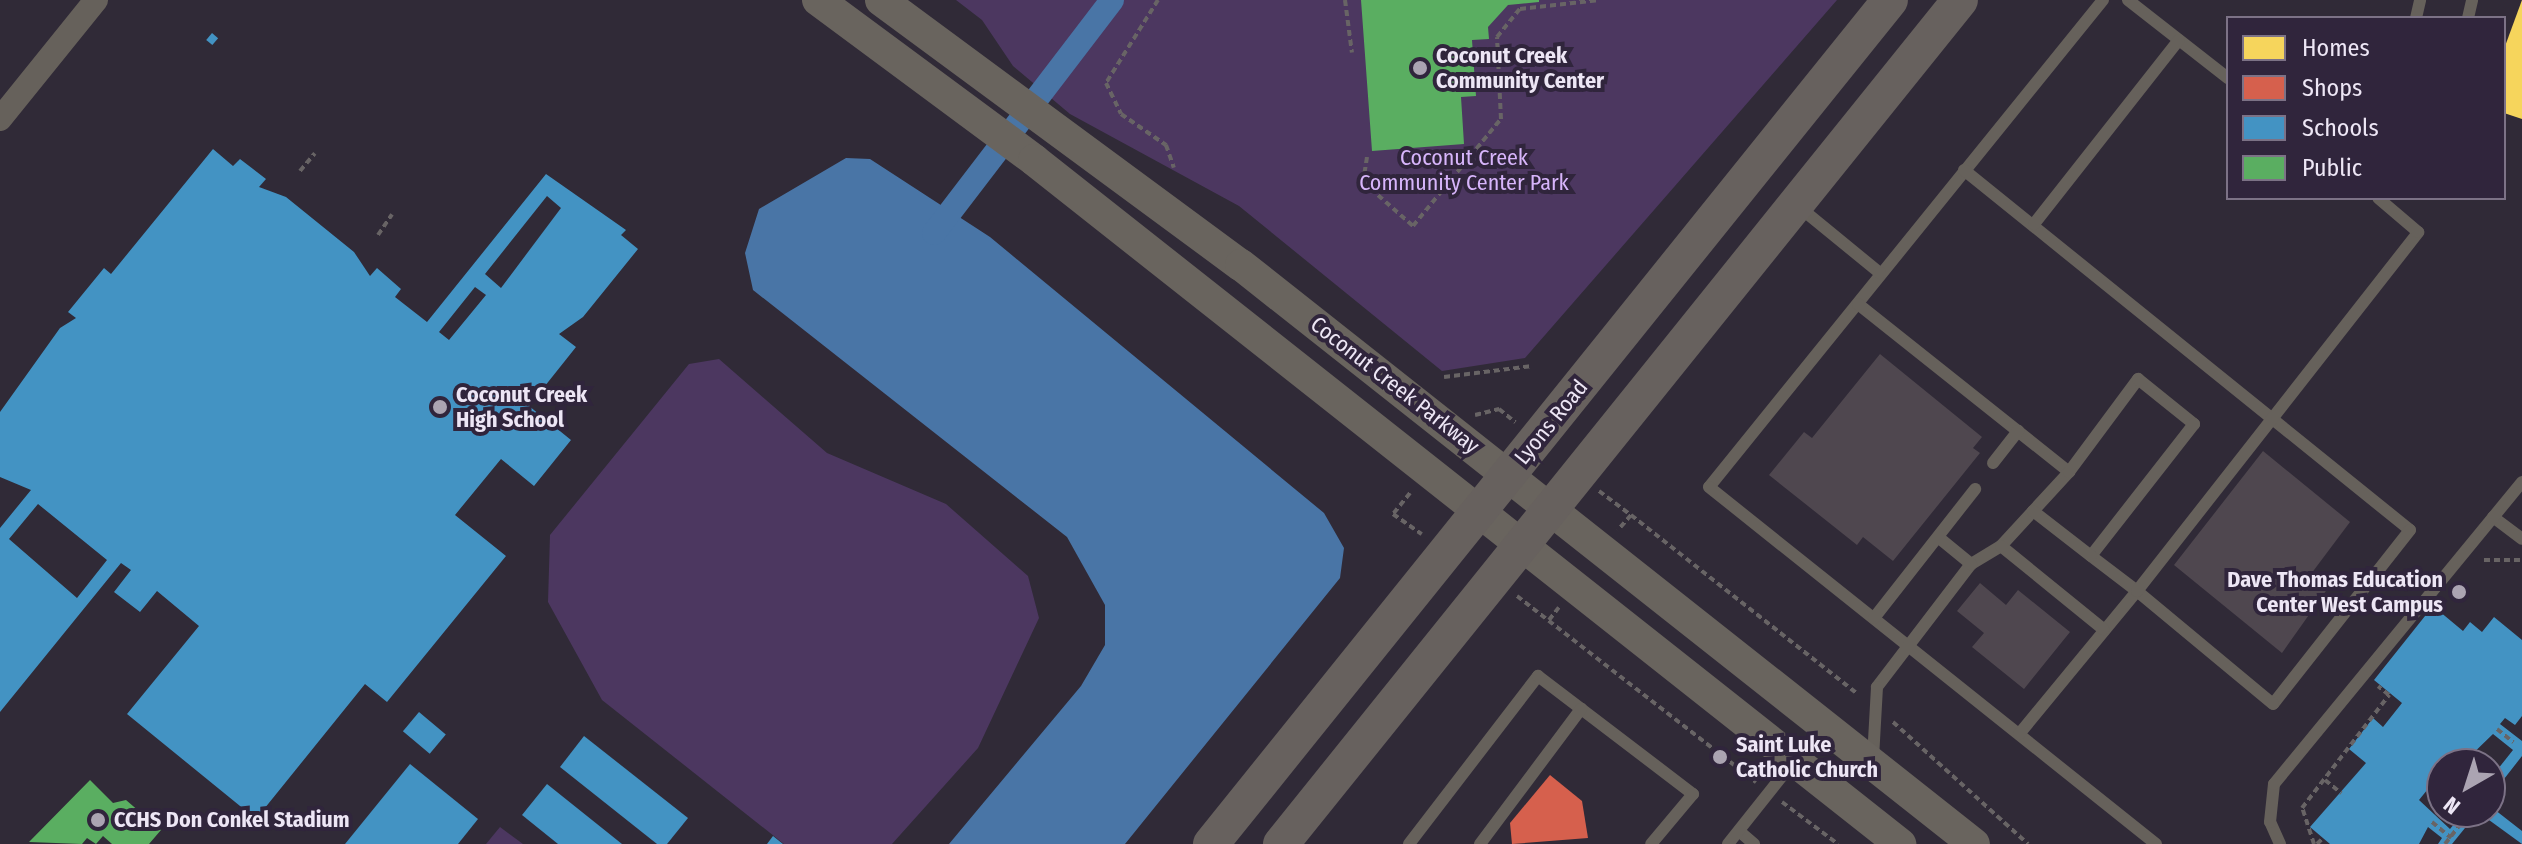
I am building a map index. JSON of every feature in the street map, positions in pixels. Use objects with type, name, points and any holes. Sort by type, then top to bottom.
[{"type":"main road","name":"Coconut Creek Parkway","points":[[881,0],[1054,133],[1241,265],[1551,506],[1974,844]]},
{"type":"main road","name":"Lyons Road","points":[[1211,844],[1890,0]]},
{"type":"main road","points":[[1281,844],[1960,0]]},
{"type":"main road","points":[[835,5],[1900,844]]},
{"type":"street","points":[[0,119],[96,0]]},
{"type":"lane","points":[[2103,0],[1709,487],[2156,844]]},
{"type":"lane","points":[[2128,0],[2226,76]]},
{"type":"lane","points":[[2034,224],[2179,40]]},
{"type":"lane","points":[[1964,170],[2410,530],[2273,704],[2137,591],[2033,511]]},
{"type":"lane","points":[[2019,734],[2274,420],[2418,232],[2380,200]]},
{"type":"lane","points":[[1796,204],[1880,273]]},
{"type":"lane","points":[[1858,304],[2069,472]]},
{"type":"lane","points":[[1873,762],[1877,687],[1971,564],[2001,546],[2069,472],[2138,379],[2194,424],[2091,556]]},
{"type":"lane","points":[[1993,463],[2018,431]]},
{"type":"lane","points":[[2280,844],[2270,822],[2274,784],[2522,482]]},
{"type":"lane","points":[[1874,618],[1975,489]]},
{"type":"lane","points":[[2493,517],[2522,539]]},
{"type":"lane","points":[[1938,537],[1971,564]]},
{"type":"lane","points":[[2001,546],[2103,629]]},
{"type":"lane","points":[[1409,844],[1538,676],[1693,794],[1651,844]]},
{"type":"lane","points":[[1480,844],[1581,709]]},
{"type":"lane","points":[[1728,844],[1794,761]]},
{"type":"lane","points":[[1739,831],[1754,844]]},
{"type":"path","points":[[1158,0],[1106,83],[1121,114],[1166,145],[1174,168]]},
{"type":"path","points":[[1345,0],[1352,53]]},
{"type":"path","points":[[1367,157],[1363,182],[1413,226],[1501,119],[1497,37],[1520,9],[1599,0]]},
{"type":"path","points":[[300,171],[315,153]]},
{"type":"path","points":[[378,235],[392,214]]},
{"type":"path","points":[[1444,377],[1532,366]]},
{"type":"path","points":[[1631,515],[1874,706],[2028,844]]},
{"type":"path","points":[[2472,573],[2487,557],[2522,560]]},
{"type":"path","points":[[1549,620],[1838,844]]},
{"type":"path","points":[[2323,838],[2316,844],[2302,808],[2389,695],[2371,681]]},
{"type":"path","points":[[2497,729],[2513,742]]},
{"type":"path","points":[[2325,780],[2341,793]]},
{"type":"path","points":[[2439,828],[2451,838]]},
{"type":"path","points":[[2445,844],[2458,828]]},
{"type":"green space","name":"Coconut Creek Community Center Park","points":[[956,0],[1837,0],[1525,358],[1442,371],[1239,206],[1070,114],[1013,66],[982,20]]},
{"type":"green space","points":[[719,359],[827,453],[946,504],[1028,576],[1039,618],[978,748],[892,844],[784,844],[602,700],[548,602],[550,535],[689,364]]},
{"type":"green space","points":[[500,827],[523,844],[486,844]]},
{"type":"water","points":[[846,158],[870,159],[990,237],[1324,513],[1344,548],[1340,578],[1125,844],[949,844],[1081,686],[1105,645],[1105,605],[1067,537],[753,290],[745,253],[759,209]]},
{"type":"building: Homes","points":[[2522,0],[2522,119],[2506,114],[2506,44]]},
{"type":"building: Shops","points":[[1550,775],[1582,801],[1588,838],[1512,844],[1510,823]]},
{"type":"building: Schools","points":[[212,33],[218,38],[212,45],[206,40]]},
{"type":"building: Schools","points":[[213,149],[233,166],[240,159],[266,179],[259,187],[286,197],[354,252],[370,276],[377,268],[401,289],[395,297],[427,322],[546,174],[626,230],[621,235],[638,249],[583,317],[559,334],[576,347],[529,406],[571,440],[534,486],[501,459],[455,515],[506,556],[387,702],[365,684],[256,819],[127,714],[199,626],[157,591],[140,612],[114,592],[131,570],[121,563],[0,712],[0,528],[31,490],[0,477],[0,412],[60,328],[76,318],[68,312],[104,268],[111,274]],"holes":[[[547,196],[561,208],[501,288],[485,274]],[[475,287],[486,295],[449,340],[439,332]],[[38,504],[107,560],[77,598],[9,539]]]},
{"type":"building: Schools","points":[[2433,606],[2463,631],[2470,622],[2482,632],[2494,617],[2522,640],[2522,716],[2515,725],[2505,718],[2500,724],[2522,741],[2522,756],[2506,776],[2506,759],[2513,750],[2493,734],[2479,748],[2426,748],[2426,791],[2419,800],[2426,807],[2427,828],[2419,844],[2330,844],[2310,827],[2366,763],[2349,749],[2373,718],[2383,727],[2402,703],[2374,680]]},
{"type":"building: Schools","points":[[419,712],[446,734],[430,754],[403,731]]},
{"type":"building: Schools","points":[[584,736],[688,818],[667,844],[657,844],[560,767]]},
{"type":"building: Schools","points":[[410,764],[478,819],[458,844],[345,844]]},
{"type":"building: Schools","points":[[547,784],[622,844],[558,844],[522,815]]},
{"type":"building: Schools","points":[[2506,818],[2522,831],[2522,844],[2500,828],[2506,828]]},
{"type":"building: Schools","points":[[2429,828],[2465,828],[2452,844],[2438,844],[2442,838]]},
{"type":"building: Schools","points":[[773,836],[783,844],[767,844]]},
{"type":"building: Public","name":"Coconut Creek Community Center","points":[[1361,0],[1539,2],[1508,5],[1488,27],[1489,39],[1472,40],[1476,96],[1461,97],[1464,144],[1372,151]]},
{"type":"building: Public","name":"CCHS Don Conkel Stadium","points":[[90,780],[113,803],[126,800],[161,830],[149,844],[112,844],[103,836],[96,844],[87,838],[82,844],[29,842]]},
{"type":"building: Other","points":[[1880,354],[1982,437],[1973,448],[1980,453],[1893,561],[1863,537],[1857,545],[1769,475],[1804,432],[1812,438]]},
{"type":"building: Other","points":[[2263,451],[2350,522],[2311,574],[2328,588],[2282,653],[2174,565]]},
{"type":"building: Other","points":[[1980,583],[2006,605],[2018,590],[2070,632],[2024,689],[1972,647],[1984,633],[1957,611]]},
{"type":"waterway","points":[[934,233],[1112,0]]},
{"type":"place","name":"Coconut Creek Community Center","points":[[1420,68]]},
{"type":"place","name":"Coconut Creek High School","points":[[440,407]]},
{"type":"place","name":"Dave Thomas Education Center West Campus","points":[[2459,592]]},
{"type":"place","name":"Saint Luke Catholic Church","points":[[1720,757]]},
{"type":"place","name":"CCHS Don Conkel Stadium","points":[[98,820]]}]
